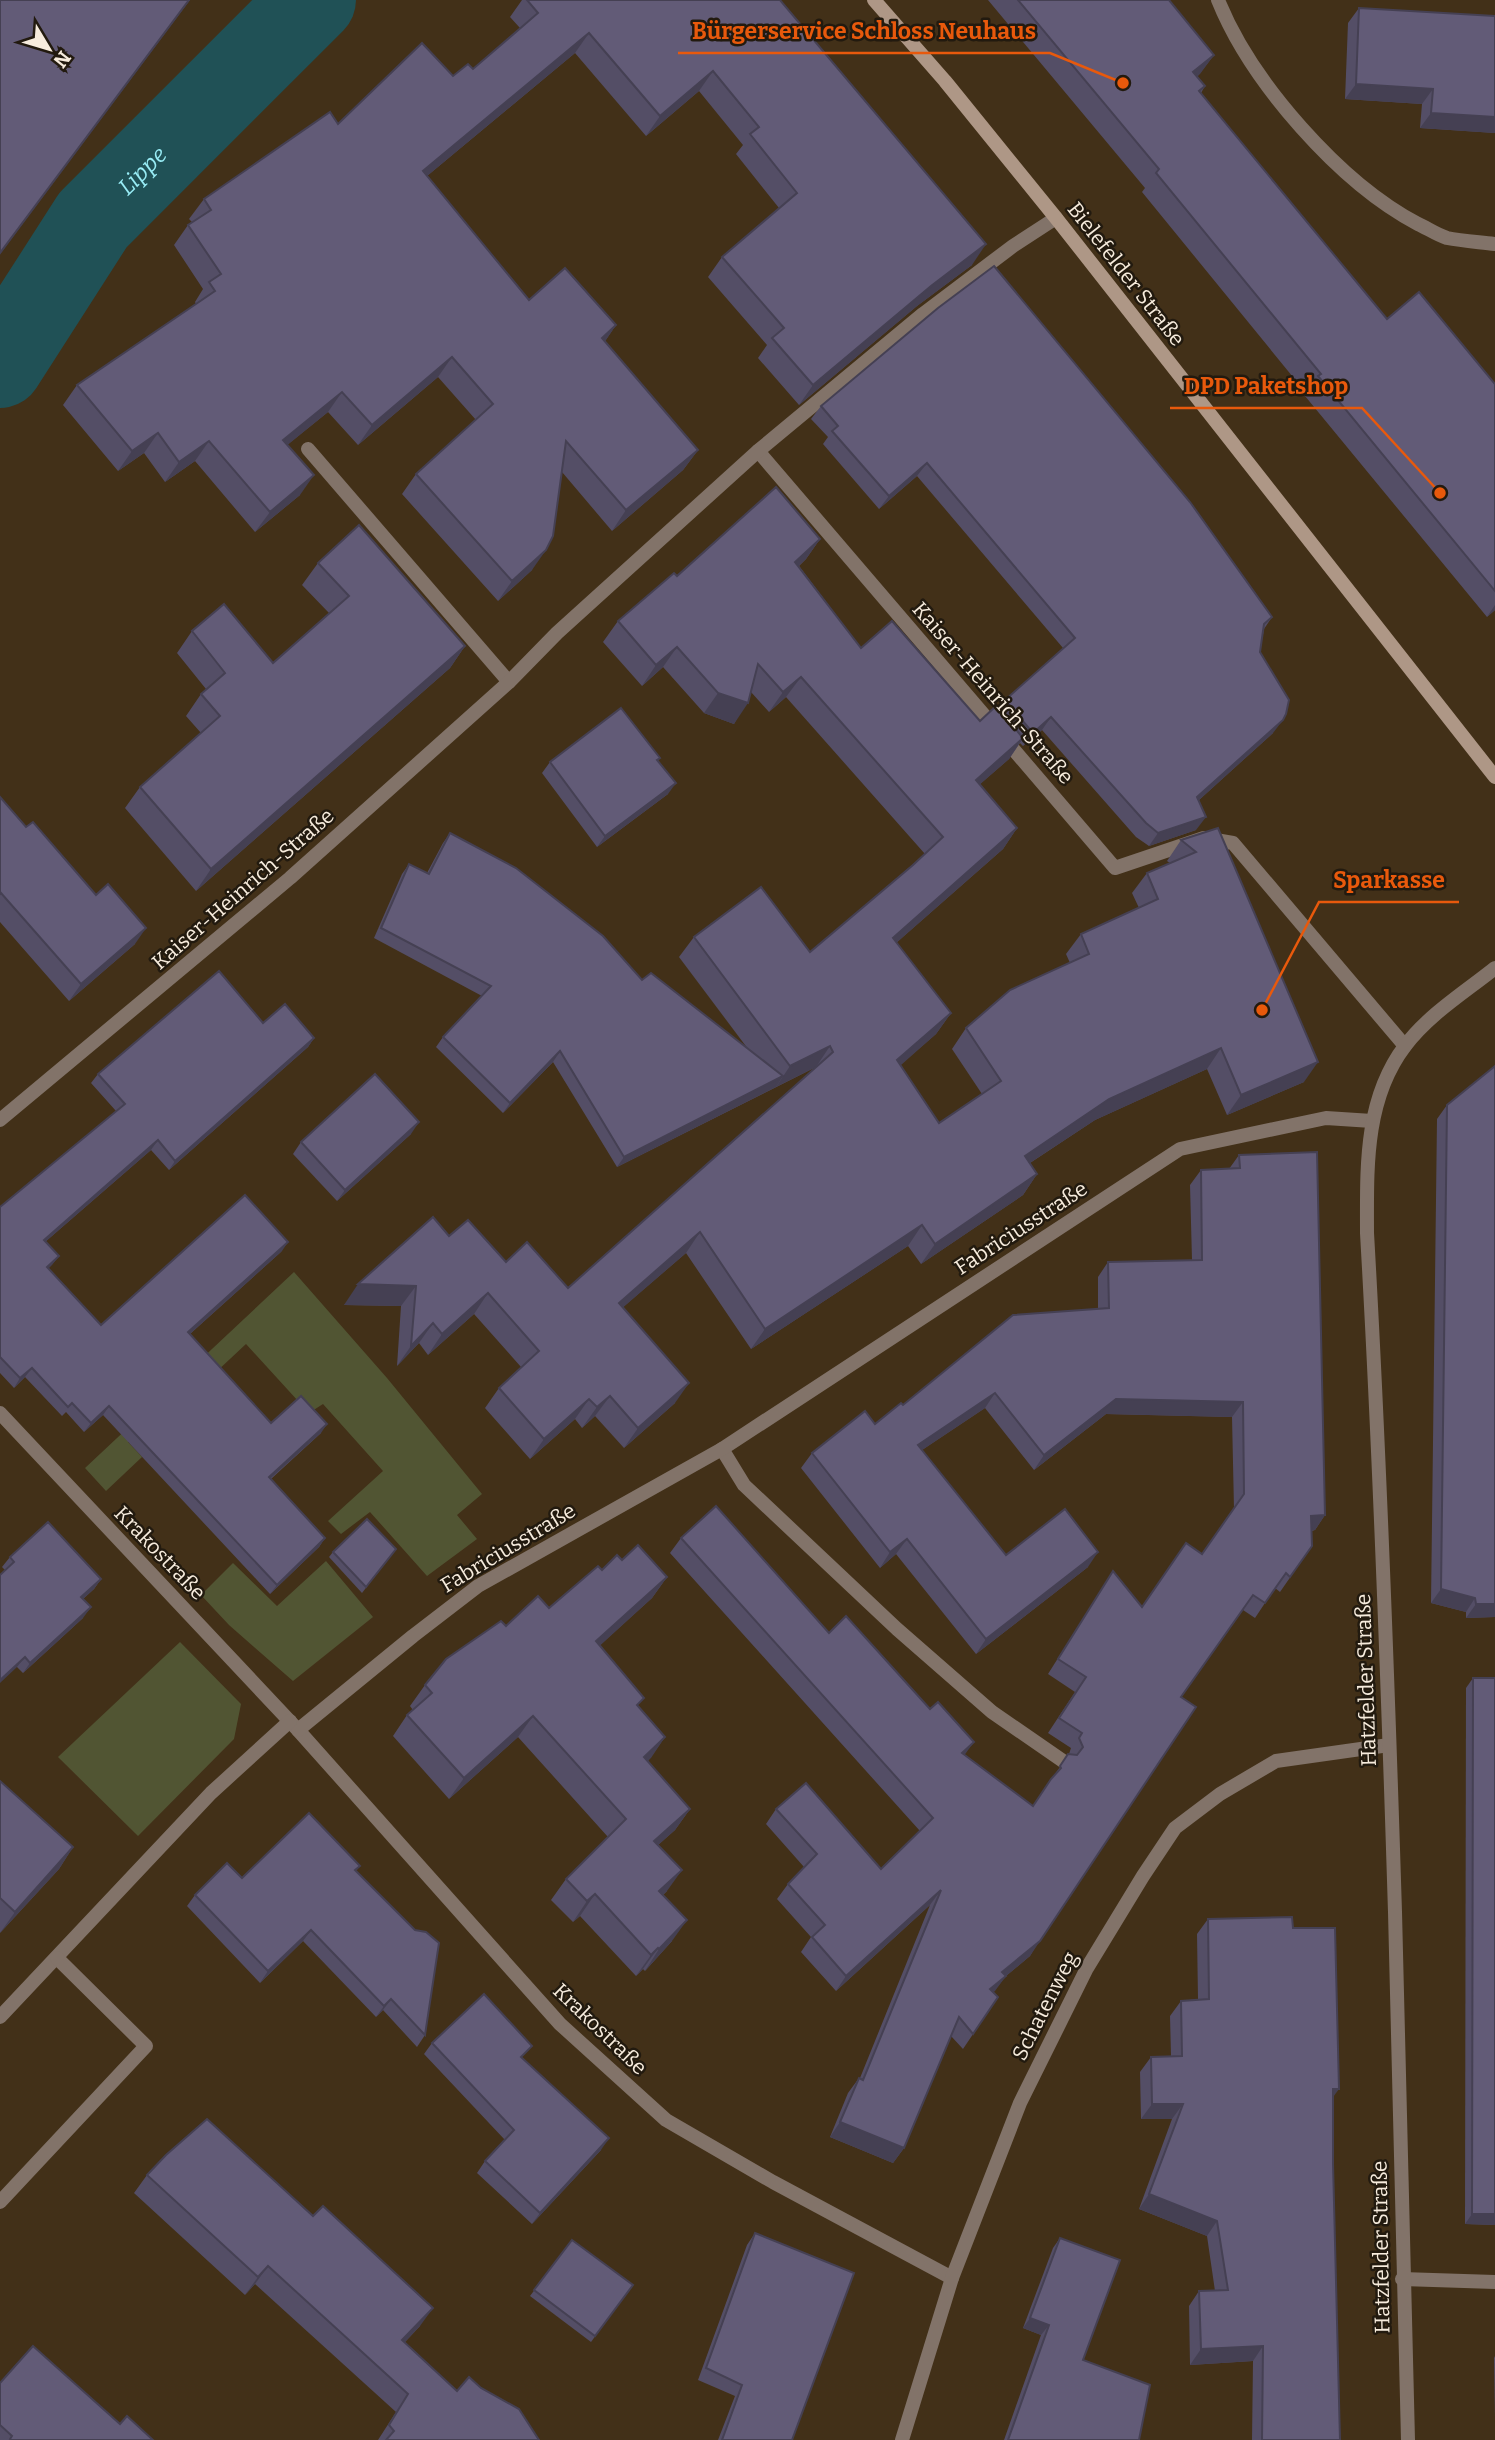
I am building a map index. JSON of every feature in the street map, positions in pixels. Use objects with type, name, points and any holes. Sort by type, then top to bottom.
[{"type":"main road","name":"Bielefelder Straße","points":[[874,0],[1056,218],[1495,777]]},
{"type":"street","points":[[1218,0],[1255,69],[1297,124],[1327,154],[1403,216],[1445,237],[1495,244]]},
{"type":"street","name":"Kaiser-Heinrich-Straße","points":[[0,1120],[290,878],[509,682],[557,633],[758,451],[923,314],[1013,246],[1056,218]]},
{"type":"street","points":[[308,449],[509,682]]},
{"type":"street","name":"Kaiser-Heinrich-Straße","points":[[758,451],[1115,868],[1204,838],[1233,843],[1405,1046]]},
{"type":"street","name":"Hatzfelder Straße","points":[[1408,2440],[1395,1926],[1367,1233],[1368,1168],[1372,1122],[1383,1083],[1405,1046],[1425,1024],[1495,968]]},
{"type":"street","name":"Fabriciusstraße","points":[[294,1726],[478,1586],[722,1449],[1180,1149],[1326,1118],[1372,1122]]},
{"type":"street","name":"Krakostraße","points":[[0,1413],[294,1726],[560,2024],[666,2120],[773,2182],[952,2278]]},
{"type":"street","points":[[722,1449],[744,1485],[897,1629],[992,1712],[1063,1761]]},
{"type":"street","points":[[0,2017],[211,1793],[294,1726]]},
{"type":"street","name":"Schatenweg","points":[[902,2440],[952,2278],[1020,2103],[1087,1968],[1175,1828],[1220,1794],[1276,1761],[1389,1745]]},
{"type":"street","points":[[0,2202],[146,2046],[57,1958]]},
{"type":"street","points":[[1402,2279],[1495,2282]]},
{"type":"green space","points":[[294,1272],[387,1378],[482,1494],[457,1515],[477,1539],[427,1576],[370,1512],[341,1534],[328,1521],[383,1471],[323,1404],[309,1413],[246,1344],[168,1417],[131,1428],[128,1442],[142,1457],[106,1491],[85,1468]]},
{"type":"green space","points":[[326,1561],[373,1617],[293,1681],[229,1625],[201,1595],[233,1563],[277,1606]]},
{"type":"green space","points":[[180,1642],[241,1704],[234,1739],[138,1836],[58,1757]]},
{"type":"building","points":[[0,0],[189,0],[0,253]]},
{"type":"building","points":[[527,0],[780,0],[986,244],[931,286],[813,385],[772,338],[784,328],[722,257],[797,193],[750,134],[759,127],[713,71],[660,116],[589,33],[423,171],[529,300],[565,268],[616,325],[602,338],[698,450],[626,510],[566,441],[553,536],[546,550],[512,581],[416,474],[493,404],[452,357],[372,425],[342,392],[283,440],[314,475],[270,512],[209,441],[179,462],[158,433],[132,451],[77,385],[215,291],[209,282],[221,274],[188,225],[211,210],[204,199],[330,112],[338,124],[422,43],[453,76],[468,64],[473,69],[538,13]]},
{"type":"building","points":[[1018,0],[1169,0],[1214,55],[1193,72],[1205,86],[1199,91],[1387,319],[1419,292],[1495,384],[1495,591],[1156,173],[1159,169]]},
{"type":"building","points":[[1359,8],[1495,16],[1495,117],[1431,113],[1433,89],[1356,84]]},
{"type":"building","points":[[994,266],[1190,502],[1272,617],[1264,624],[1260,652],[1289,700],[1286,714],[1283,720],[1197,797],[1206,817],[1158,833],[1051,717],[1033,733],[1005,700],[1075,638],[927,463],[889,496],[832,431],[838,426],[821,406],[938,308]]},
{"type":"building","points":[[776,487],[820,539],[795,562],[861,648],[892,621],[980,721],[996,706],[1023,738],[976,780],[1017,828],[893,938],[951,1013],[897,1060],[939,1123],[1001,1081],[966,1028],[1010,990],[1089,954],[1081,934],[1158,899],[1147,873],[1196,852],[1181,840],[1218,828],[1318,1062],[1241,1095],[1221,1048],[1109,1099],[1025,1156],[1037,1174],[935,1244],[922,1225],[765,1329],[700,1232],[619,1303],[689,1383],[638,1428],[610,1396],[597,1407],[589,1399],[544,1439],[499,1388],[539,1351],[488,1293],[442,1334],[433,1323],[411,1346],[416,1286],[358,1284],[433,1217],[449,1236],[468,1220],[506,1262],[527,1242],[568,1288],[833,1052],[830,1046],[790,1066],[694,937],[761,887],[810,952],[943,837],[801,677],[783,692],[758,664],[748,703],[718,693],[677,647],[656,665],[618,621],[674,573],[677,576]]},
{"type":"building","points":[[359,525],[465,646],[211,869],[140,787],[220,716],[201,694],[225,673],[192,631],[224,604],[273,663],[349,596],[318,563]]},
{"type":"building","points":[[621,708],[676,783],[605,836],[550,762]]},
{"type":"building","points":[[0,797],[26,827],[33,822],[96,895],[108,884],[146,928],[81,984],[0,894]]},
{"type":"building","points":[[450,833],[516,868],[603,936],[642,980],[651,973],[783,1076],[624,1157],[560,1051],[510,1103],[443,1037],[491,986],[381,928],[409,864],[429,874]]},
{"type":"building","points":[[219,971],[263,1023],[285,1004],[314,1038],[175,1161],[158,1140],[44,1240],[59,1256],[47,1267],[101,1325],[245,1195],[288,1242],[188,1332],[271,1423],[301,1396],[327,1424],[269,1477],[325,1538],[277,1585],[109,1406],[91,1423],[72,1403],[68,1407],[32,1368],[20,1378],[0,1357],[0,1207],[125,1104],[98,1074]]},
{"type":"building","points":[[1495,1066],[1495,1604],[1476,1604],[1475,1598],[1441,1589],[1447,1105]]},
{"type":"building","points":[[375,1074],[419,1122],[345,1190],[301,1142]]},
{"type":"building","points":[[1317,1152],[1325,1515],[1311,1516],[1312,1546],[1290,1577],[1286,1573],[1265,1603],[1253,1595],[1181,1697],[1196,1707],[1040,1941],[1002,1972],[1006,1976],[990,1989],[998,1997],[973,2034],[959,2017],[904,2148],[840,2122],[859,2078],[863,2080],[941,1890],[846,1976],[812,1937],[825,1925],[788,1884],[817,1854],[776,1809],[806,1783],[881,1869],[933,1818],[681,1538],[716,1506],[829,1633],[846,1616],[930,1709],[938,1702],[974,1742],[962,1753],[1033,1806],[1068,1754],[1077,1755],[1083,1747],[1079,1738],[1082,1733],[1059,1718],[1086,1677],[1058,1659],[1113,1571],[1142,1607],[1186,1543],[1202,1554],[1244,1494],[1243,1402],[1116,1399],[1044,1455],[995,1393],[918,1445],[1006,1555],[1065,1509],[1098,1552],[986,1639],[907,1539],[890,1552],[812,1453],[865,1411],[875,1424],[901,1403],[903,1405],[1013,1315],[1109,1308],[1108,1262],[1202,1260],[1201,1170],[1240,1168],[1239,1155]]},
{"type":"building","points":[[367,1519],[396,1549],[366,1587],[333,1552]]},
{"type":"building","points":[[48,1522],[101,1579],[81,1597],[91,1607],[30,1663],[25,1657],[0,1680],[0,1575],[14,1562],[10,1557]]},
{"type":"building","points":[[638,1545],[667,1577],[596,1641],[644,1698],[637,1705],[665,1737],[644,1757],[690,1809],[654,1841],[682,1870],[659,1891],[687,1920],[651,1955],[595,1894],[587,1901],[566,1879],[626,1819],[533,1716],[464,1778],[407,1715],[432,1693],[425,1685],[446,1659],[501,1621],[506,1626],[538,1596],[549,1608],[598,1566],[602,1570],[617,1555],[622,1560]]},
{"type":"building","points":[[1473,1678],[1495,1678],[1495,2214],[1472,2214]]},
{"type":"building","points":[[0,1781],[73,1847],[15,1912],[0,1898]]},
{"type":"building","points":[[309,1813],[360,1866],[355,1870],[415,1930],[426,1932],[439,1943],[425,2035],[391,1999],[384,2006],[311,1930],[268,1971],[195,1895],[227,1863],[242,1878]]},
{"type":"building","points":[[1292,1917],[1293,1928],[1335,1928],[1339,2089],[1333,2089],[1333,2163],[1340,2440],[1262,2440],[1263,2346],[1201,2349],[1199,2291],[1228,2290],[1217,2221],[1149,2194],[1183,2104],[1152,2104],[1151,2057],[1182,2056],[1181,2001],[1209,1999],[1208,1919]]},
{"type":"building","points":[[484,1994],[532,2046],[521,2057],[609,2138],[540,2213],[485,2161],[514,2130],[432,2043]]},
{"type":"building","points":[[207,2119],[313,2216],[323,2206],[433,2308],[402,2340],[457,2391],[469,2377],[481,2388],[519,2409],[539,2440],[386,2440],[394,2431],[389,2425],[408,2394],[268,2266],[258,2277],[147,2175]]},
{"type":"building","points":[[755,2233],[854,2273],[792,2440],[722,2440],[742,2385],[706,2368]]},
{"type":"building","points":[[1060,2238],[1120,2260],[1083,2360],[1150,2385],[1139,2440],[1008,2440],[1049,2325],[1030,2318]]},
{"type":"building","points":[[572,2240],[633,2285],[595,2336],[534,2290]]},
{"type":"building","points":[[33,2346],[120,2424],[127,2416],[153,2440],[11,2440],[12,2436],[0,2425],[0,2383]]},
{"type":"waterway","name":"Lippe","points":[[0,365],[93,220],[313,0]]},
{"type":"place","name":"Bürgerservice Schloss Neuhaus","points":[[1123,83]]},
{"type":"place","name":"DPD Paketshop","points":[[1440,493]]},
{"type":"place","name":"Sparkasse","points":[[1262,1010]]}]
